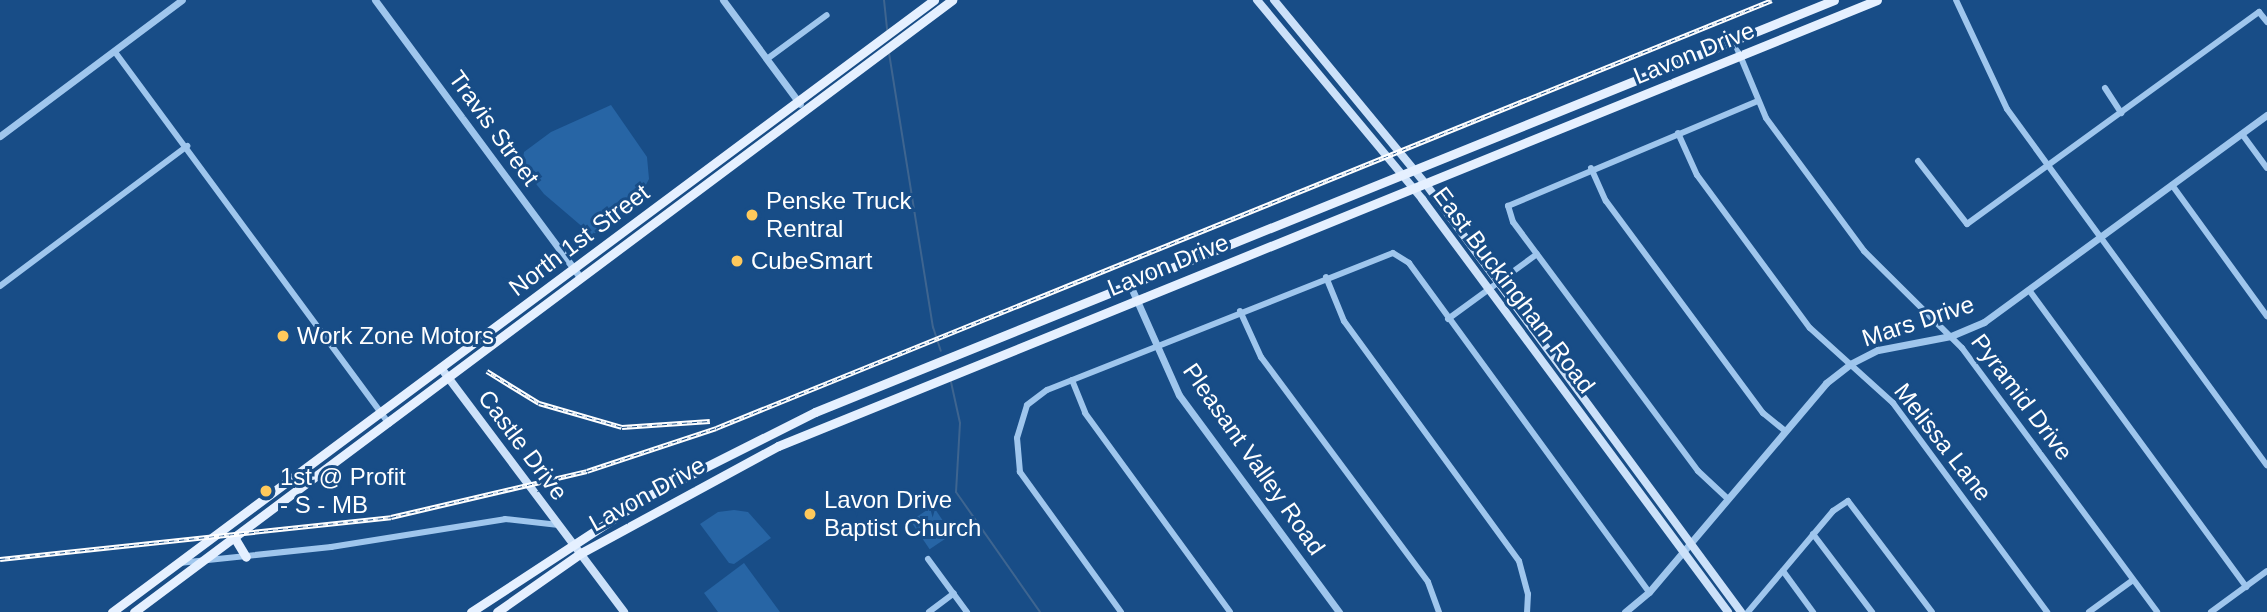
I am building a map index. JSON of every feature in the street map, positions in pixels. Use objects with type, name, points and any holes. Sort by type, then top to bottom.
[{"type":"main road","name":"North 1st Street","points":[[113,612],[934,0]]},
{"type":"main road","name":"East Buckingham Road","points":[[1257,0],[1413,187],[1728,612]]},
{"type":"main road","name":"East Buckingham Road","points":[[1274,0],[1415,169],[1741,612]]},
{"type":"main road","name":"Lavon Drive","points":[[471,612],[572,542],[659,489],[831,405],[1834,0]]},
{"type":"main road","points":[[1843,0],[1848,12]]},
{"type":"main road","name":"Lavon Drive","points":[[497,612],[581,553],[734,467],[839,420],[1877,0]]},
{"type":"main road","name":"North 1st Street","points":[[134,612],[882,54],[945,2]]},
{"type":"main road","points":[[845,80],[878,41]]},
{"type":"main road","points":[[642,216],[650,226]]},
{"type":"main road","points":[[556,282],[564,292]]},
{"type":"main road","name":"Castle Drive","points":[[441,368],[624,612]]},
{"type":"main road","points":[[831,405],[839,420]]},
{"type":"main road","points":[[734,467],[739,454],[774,431]]},
{"type":"main road","points":[[282,486],[289,496]]},
{"type":"main road","points":[[234,537],[246,557]]},
{"type":"street","points":[[0,136],[182,0]]},
{"type":"street","name":"Travis Street","points":[[375,0],[581,278]]},
{"type":"street","points":[[723,0],[805,110]]},
{"type":"street","points":[[1956,0],[2007,109],[2267,465]]},
{"type":"street","points":[[1918,161],[1967,224],[2259,12],[2267,22]]},
{"type":"street","points":[[767,59],[827,15]]},
{"type":"street","name":"Pyramid Drive","points":[[1734,41],[1758,101],[1864,251],[1951,336],[2157,612]]},
{"type":"street","points":[[115,52],[187,146],[389,424]]},
{"type":"street","points":[[2105,88],[2121,113]]},
{"type":"street","points":[[1727,499],[1698,471],[1513,222],[1508,206],[1591,168],[1758,101]]},
{"type":"street","name":"Mars Drive","points":[[1625,612],[1650,592],[1826,383],[1850,364],[1878,350],[1951,336],[1984,322],[2267,115]]},
{"type":"street","name":"Melissa Lane","points":[[1678,133],[1696,175],[1810,328],[1893,403],[2047,612]]},
{"type":"street","points":[[2242,134],[2267,168]]},
{"type":"street","points":[[0,286],[187,146]]},
{"type":"street","points":[[1591,168],[1606,201],[1763,413],[1785,431]]},
{"type":"street","points":[[2172,185],[2267,316]]},
{"type":"street","points":[[1121,612],[1020,472],[1016,460],[1020,420],[1033,398],[1240,311],[1393,253],[1409,263],[1650,592]]},
{"type":"street","points":[[1448,318],[1537,254]]},
{"type":"street","points":[[1326,277],[1344,321],[1519,561],[1528,594],[1527,612]]},
{"type":"street","name":"Pleasant Valley Road","points":[[1130,285],[1179,395],[1339,612]]},
{"type":"street","points":[[2029,290],[2246,586]]},
{"type":"street","points":[[1240,311],[1261,357],[1428,582],[1439,612]]},
{"type":"street","points":[[1072,380],[1085,413],[1230,612]]},
{"type":"street","points":[[1748,612],[1841,502],[1848,501],[1932,612]]},
{"type":"street","points":[[179,563],[246,557],[505,519],[560,526]]},
{"type":"street","points":[[1813,534],[1872,612]]},
{"type":"street","points":[[928,559],[967,612]]},
{"type":"street","points":[[1783,571],[1813,612]]},
{"type":"street","points":[[2211,612],[2267,571]]},
{"type":"street","points":[[2089,612],[2133,580]]},
{"type":"street","points":[[929,612],[954,593]]},
{"type":"shaded area","points":[[611,105],[647,157],[649,179],[636,203],[592,235],[544,194],[522,166],[524,152],[551,132]]},
{"type":"shaded area","points":[[933,506],[952,534],[930,549],[911,521]]},
{"type":"shaded area","points":[[718,512],[748,512],[771,538],[734,564],[729,563],[700,524]]},
{"type":"shaded area","points":[[744,563],[780,612],[718,612],[704,593]]},
{"type":"waterway","points":[[884,0],[887,30]]},
{"type":"waterway","points":[[889,53],[933,327],[941,351]]},
{"type":"waterway","points":[[951,382],[960,423],[956,492],[1040,612]]},
{"type":"railway","points":[[0,559],[391,517],[587,471],[716,428],[1772,0]]},
{"type":"railway","points":[[487,371],[539,403],[622,427],[710,421]]},
{"type":"place","name":"Penske Truck Rentral","points":[[752,215]]},
{"type":"place","name":"CubeSmart","points":[[737,261]]},
{"type":"place","name":"Work Zone Motors","points":[[283,336]]},
{"type":"place","name":"1st @ Profit - S - MB","points":[[266,491]]},
{"type":"place","name":"Lavon Drive Baptist Church","points":[[810,514]]}]
